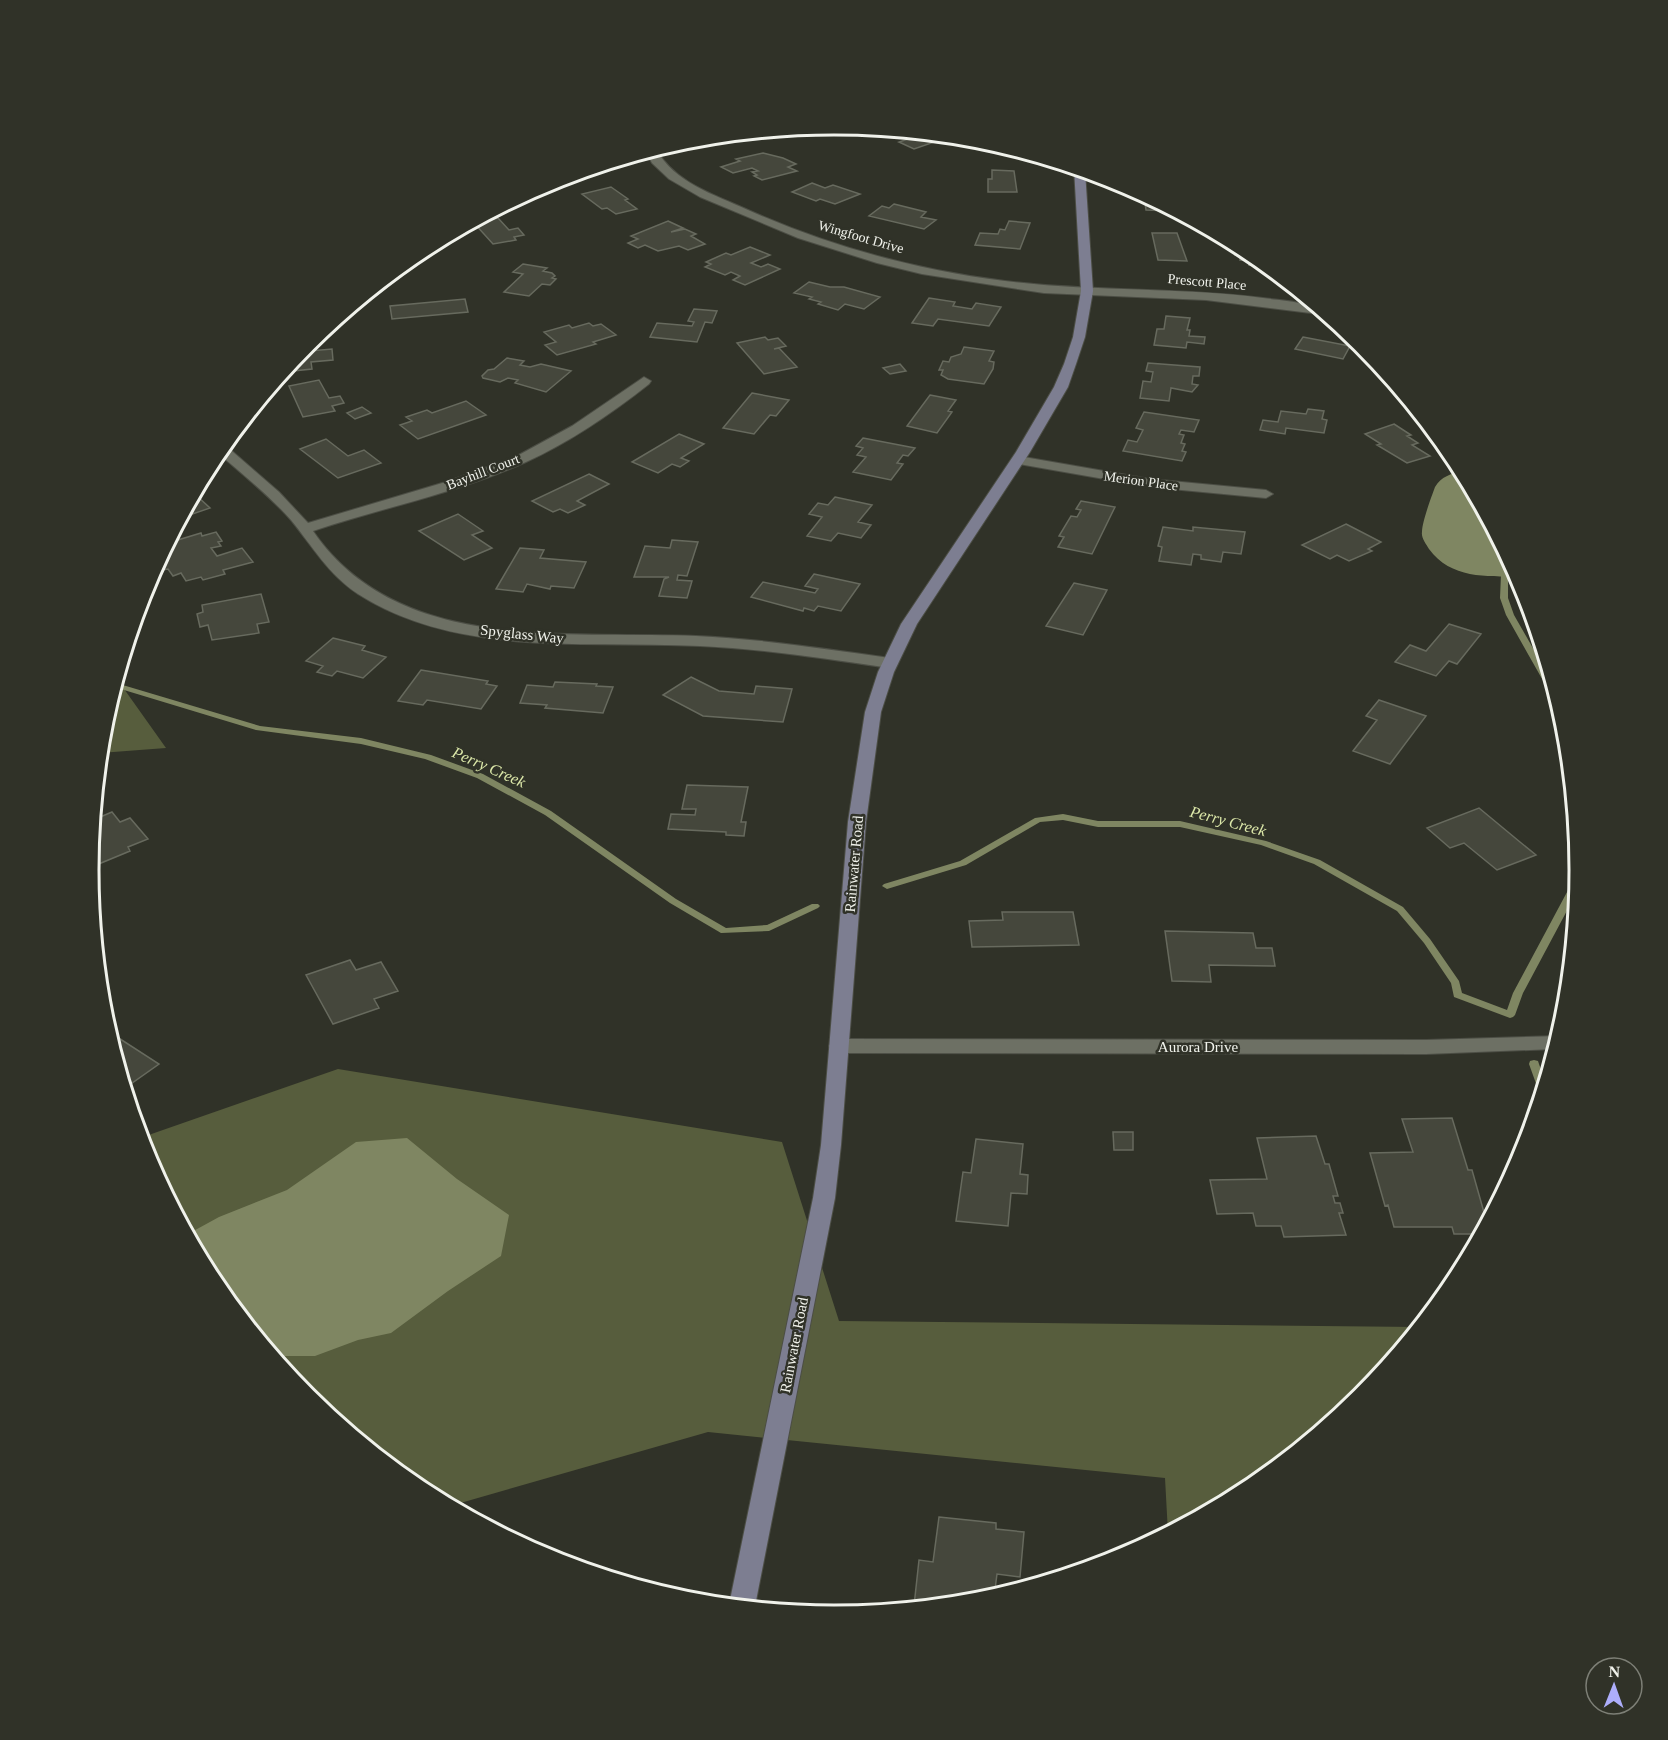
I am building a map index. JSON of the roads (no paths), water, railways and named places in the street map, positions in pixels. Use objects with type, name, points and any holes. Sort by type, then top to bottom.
[{"type":"street","name":"Wingfoot Drive","points":[[653,158],[684,184],[760,220],[841,248],[979,282],[1087,291]]},
{"type":"street","name":"Rainwater Road","points":[[743,1599],[824,1198],[862,780],[873,712],[890,663],[915,615],[1018,460],[1044,418],[1067,372],[1079,337],[1087,291],[1080,178]]},
{"type":"street","name":"Prescott Place","points":[[1087,291],[1180,294],[1311,310]]},
{"type":"street","name":"Bayhill Court","points":[[306,528],[506,466],[583,426],[644,381]]},
{"type":"street","name":"Spyglass Way","points":[[228,455],[249,471],[306,528],[327,560],[351,582],[381,601],[419,616],[455,626],[531,636],[719,643],[798,650],[890,663]]},
{"type":"street","name":"Merion Place","points":[[1018,460],[1150,483],[1266,494]]},
{"type":"street","name":"Aurora Drive","points":[[839,1046],[1426,1047],[1548,1042]]},
{"type":"waterway","points":[[1504,577],[1504,598],[1510,615],[1541,670]]},
{"type":"waterway","name":"Perry Creek","points":[[122,687],[259,728],[361,741],[428,757],[480,776],[548,813],[673,901],[724,931],[769,928],[815,906]]},
{"type":"waterway","name":"Perry Creek","points":[[887,886],[963,863],[1038,820],[1063,817],[1098,824],[1180,824],[1263,843],[1317,862],[1400,909],[1427,941],[1456,983],[1457,995],[1510,1015],[1518,993],[1568,900]]},
{"type":"waterway","name":"Perry Creek","points":[[1534,1064],[1539,1077]]}]
